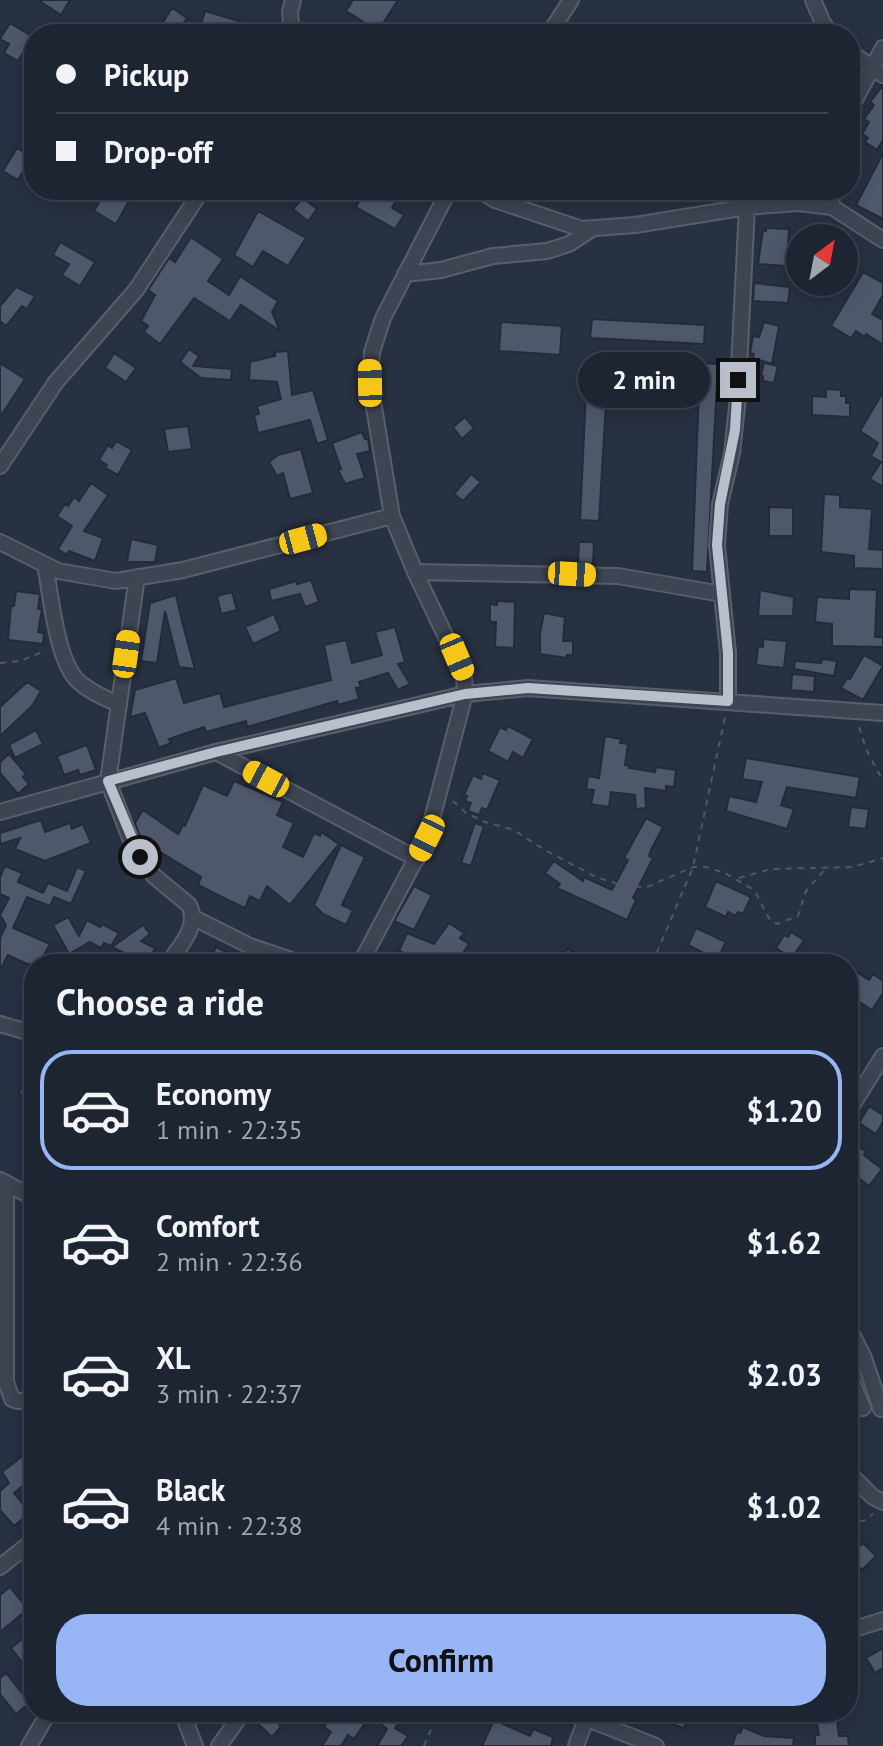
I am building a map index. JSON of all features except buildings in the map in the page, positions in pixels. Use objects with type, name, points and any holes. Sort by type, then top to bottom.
[{"type":"street","points":[[291,24],[293,0]]},
{"type":"street","points":[[555,24],[571,0]]},
{"type":"street","points":[[813,0],[824,24]]},
{"type":"street","points":[[860,95],[877,71],[883,48]]},
{"type":"street","points":[[860,59],[877,71]]},
{"type":"street","points":[[0,466],[56,382],[136,290],[195,200]]},
{"type":"street","points":[[365,954],[427,838],[465,694],[464,675],[392,516],[378,440],[370,365],[377,334],[444,200]]},
{"type":"street","points":[[495,200],[582,229],[798,203],[832,207],[883,240]]},
{"type":"street","points":[[831,200],[832,207]]},
{"type":"street","points":[[728,701],[728,653],[718,531],[737,407],[747,207]]},
{"type":"street","points":[[405,274],[441,270],[493,256],[547,251],[569,244],[594,228]]},
{"type":"street","points":[[0,542],[58,571],[116,581],[183,570],[392,516]]},
{"type":"street","points":[[45,565],[62,648],[77,680],[119,705]]},
{"type":"street","points":[[415,572],[618,576],[722,594]]},
{"type":"street","points":[[137,577],[108,781],[140,857],[154,876],[189,905],[194,918],[174,954]]},
{"type":"street","points":[[0,797],[5,811],[216,752],[465,694],[528,688],[883,713]]},
{"type":"street","points":[[216,752],[417,859]]},
{"type":"street","points":[[194,918],[250,946],[274,954]]},
{"type":"street","points":[[0,1024],[24,1031]]},
{"type":"street","points":[[858,1096],[883,1056]]},
{"type":"street","points":[[24,1193],[3,1182],[3,1373],[12,1399],[24,1401]]},
{"type":"street","points":[[858,1346],[882,1410],[858,1411]]},
{"type":"street","points":[[858,1482],[883,1502]]},
{"type":"street","points":[[4,1558],[24,1546]]},
{"type":"street","points":[[858,1628],[883,1620]]},
{"type":"street","points":[[29,1746],[43,1722]]},
{"type":"street","points":[[186,1722],[195,1746]]},
{"type":"street","points":[[219,1746],[236,1722]]},
{"type":"street","points":[[576,1746],[585,1722]]},
{"type":"street","points":[[611,1722],[656,1746]]},
{"type":"path","points":[[0,663],[20,661],[62,648]]},
{"type":"path","points":[[656,954],[693,867],[728,701]]},
{"type":"path","points":[[854,710],[867,751],[883,781]]},
{"type":"path","points":[[440,789],[466,813],[514,830],[543,849],[605,880],[640,888],[693,867],[706,867],[738,878],[757,893],[770,920],[781,924],[798,916],[806,891],[826,868]]},
{"type":"path","points":[[738,878],[771,869],[853,867],[883,858]]},
{"type":"path","points":[[858,1521],[864,1521],[883,1502]]},
{"type":"path","points":[[424,1746],[434,1722]]},
{"type":"route","points":[[140,857],[108,781],[216,752],[465,694],[528,688],[728,701],[728,653],[717,545],[720,504],[735,430],[738,380]]}]
